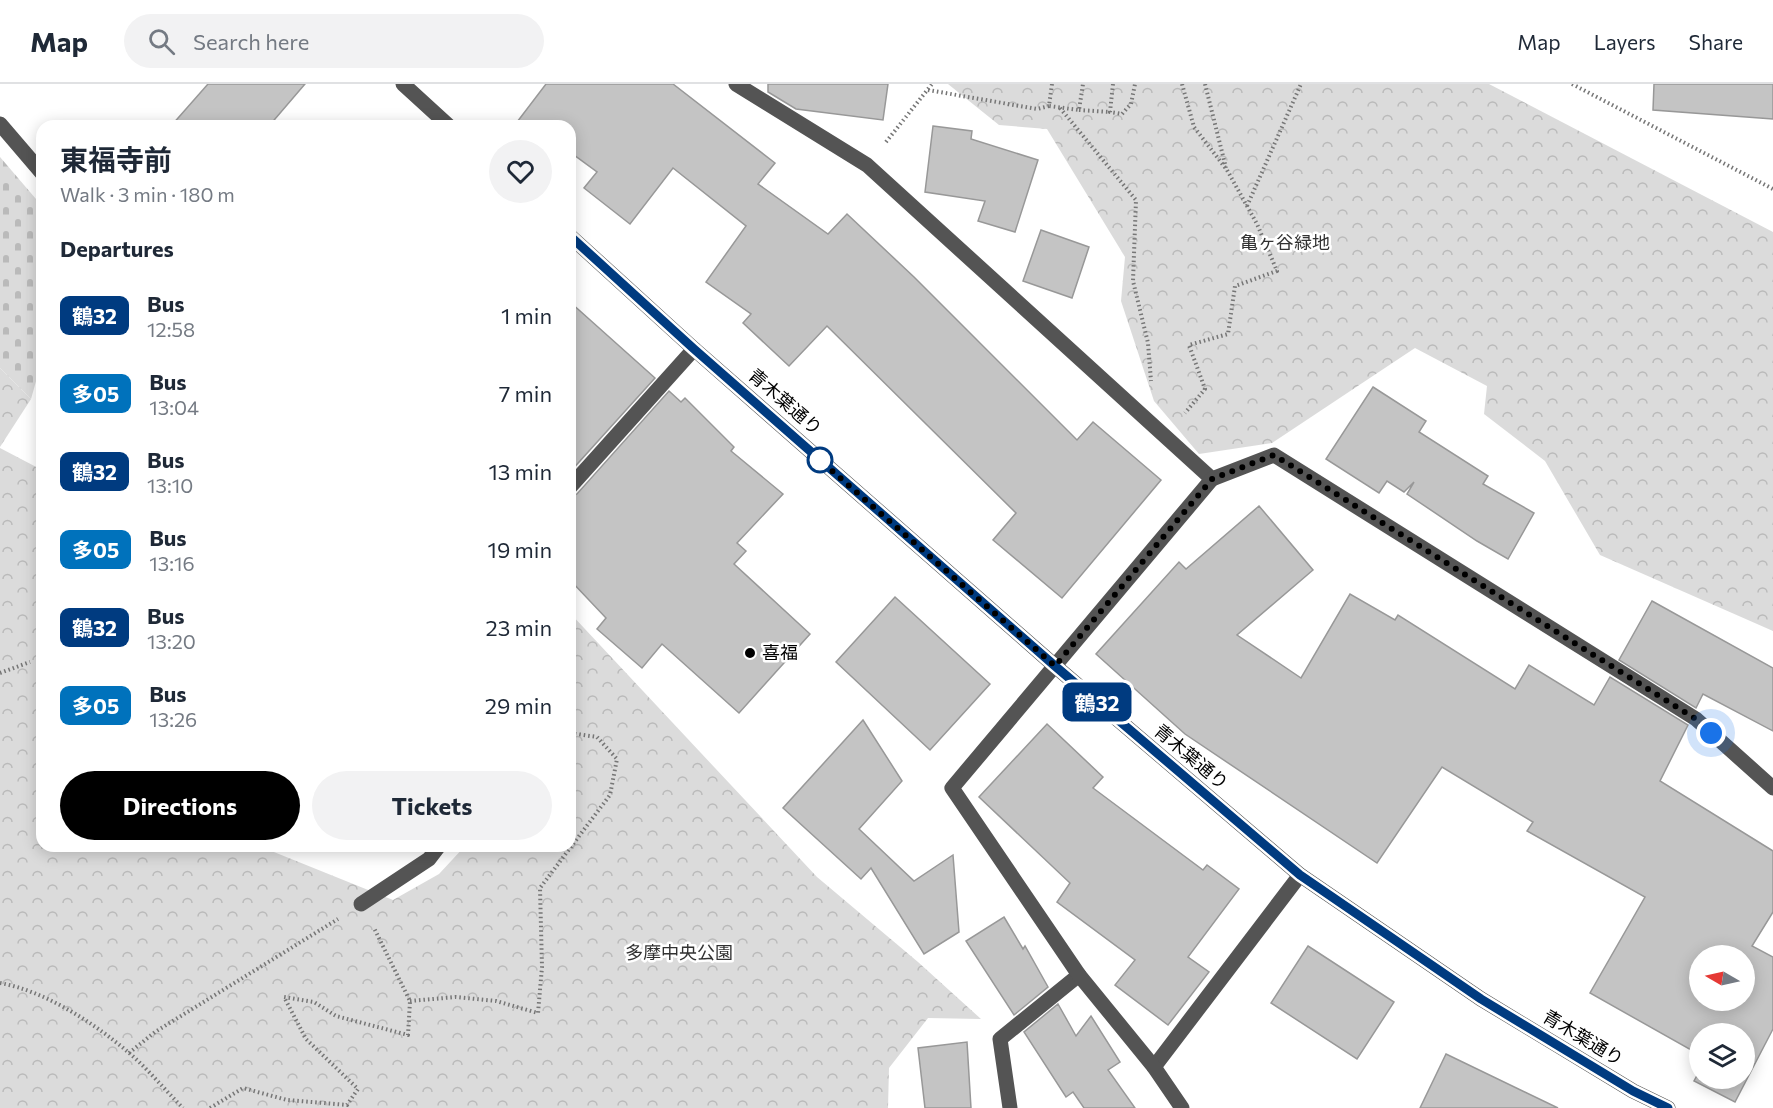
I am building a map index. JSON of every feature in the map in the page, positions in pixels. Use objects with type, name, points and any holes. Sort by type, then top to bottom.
[{"type":"street","points":[[403,84],[442,120]]},
{"type":"street","points":[[735,84],[867,165],[1212,479]]},
{"type":"street","points":[[0,124],[36,166]]},
{"type":"street","name":"青木葉通り","points":[[576,241],[694,349],[1055,666],[1300,875],[1481,999],[1633,1091],[1668,1108]]},
{"type":"street","points":[[576,480],[694,349]]},
{"type":"street","points":[[1182,1108],[1154,1067],[1079,975],[952,788],[1212,479],[1274,455],[1696,719],[1773,788]]},
{"type":"street","points":[[361,904],[429,859],[434,852]]},
{"type":"street","points":[[1154,1067],[1300,875]]},
{"type":"street","points":[[1010,1108],[1000,1039],[1079,975]]},
{"type":"path","points":[[867,165],[932,84]]},
{"type":"path","points":[[1049,106],[1052,84]]},
{"type":"path","points":[[1079,110],[1083,84]]},
{"type":"path","points":[[1110,112],[1113,84]]},
{"type":"path","points":[[928,90],[1037,109],[1049,106],[1122,114],[1131,104],[1135,84]]},
{"type":"path","points":[[1182,84],[1194,127],[1227,170],[1257,224],[1277,271],[1235,286],[1228,334],[1189,345],[1205,389],[1185,413],[1191,419]]},
{"type":"path","points":[[1205,84],[1227,170]]},
{"type":"path","points":[[1247,206],[1301,84]]},
{"type":"path","points":[[1572,84],[1773,189]]},
{"type":"path","points":[[1060,108],[1136,200],[1133,281],[1148,343],[1150,380],[1159,388]]},
{"type":"path","points":[[0,673],[30,662]]},
{"type":"path","points":[[576,734],[597,737],[617,759],[610,795],[576,840]]},
{"type":"path","points":[[410,1000],[456,997],[496,1001],[538,1013],[542,967],[540,888],[567,852]]},
{"type":"path","points":[[129,1053],[155,1032],[361,904],[410,1000],[408,1035],[336,1016],[314,1002],[284,997],[306,1039],[358,1089],[346,1105],[288,1100],[243,1088],[210,1108]]},
{"type":"path","points":[[0,983],[20,986],[74,1013],[129,1053],[183,1108]]},
{"type":"green space","name":"亀ヶ谷緑地","points":[[948,84],[1489,84],[1773,232],[1773,631],[1600,555],[1545,461],[1484,414],[1487,386],[1415,348],[1272,443],[1199,454],[1154,401],[1121,301],[1125,257],[1047,129],[999,125]]},
{"type":"green space","points":[[0,157],[36,199],[36,381],[31,399],[0,368]]},
{"type":"green space","points":[[0,368],[31,399],[0,447]]},
{"type":"green space","name":"多摩中央公園","points":[[0,448],[36,467],[36,852],[274,852],[393,900],[439,874],[459,852],[576,852],[576,619],[817,877],[918,962],[981,1019],[928,1018],[889,1068],[888,1108],[0,1108]]},
{"type":"building","points":[[208,84],[305,84],[274,120],[176,120]]},
{"type":"building","points":[[546,84],[673,84],[775,163],[758,184],[828,234],[847,214],[914,277],[1077,440],[1093,422],[1161,480],[1062,598],[993,540],[1016,513],[827,326],[789,366],[743,323],[751,314],[706,282],[746,226],[673,168],[630,224],[584,188],[597,172],[576,156],[576,120],[519,120]]},
{"type":"building","points":[[768,84],[888,84],[883,120],[796,109],[768,92]]},
{"type":"building","points":[[1654,84],[1773,84],[1773,119],[1653,110]]},
{"type":"building","points":[[933,126],[972,131],[971,139],[1038,160],[1015,232],[978,221],[985,201],[925,192]]},
{"type":"building","points":[[1041,230],[1089,247],[1072,298],[1023,281]]},
{"type":"building","points":[[576,307],[655,378],[576,465]]},
{"type":"building","points":[[1373,387],[1426,421],[1419,432],[1488,476],[1483,484],[1534,513],[1508,559],[1407,494],[1414,482],[1404,492],[1387,481],[1379,493],[1326,459]]},
{"type":"building","points":[[669,391],[681,402],[685,398],[734,447],[731,451],[783,494],[737,543],[746,551],[734,564],[810,634],[739,713],[662,644],[642,668],[597,629],[606,618],[576,586],[577,494]]},
{"type":"building","points":[[1259,506],[1313,570],[1237,635],[1301,678],[1350,594],[1395,620],[1398,615],[1515,689],[1529,665],[1594,705],[1610,677],[1688,725],[1660,781],[1773,851],[1773,912],[1753,945],[1689,945],[1689,1011],[1755,1011],[1755,948],[1773,957],[1773,1029],[1755,1064],[1755,1023],[1689,1023],[1689,1049],[1590,993],[1645,897],[1527,831],[1533,822],[1442,767],[1377,863],[1185,734],[1096,654],[1179,562],[1186,569]]},
{"type":"building","points":[[895,597],[990,684],[930,750],[836,662]]},
{"type":"building","points":[[1652,601],[1773,668],[1773,731],[1703,694],[1696,708],[1619,660]]},
{"type":"building","points":[[863,720],[902,781],[859,829],[914,881],[953,855],[959,932],[924,954],[871,868],[861,879],[783,808]]},
{"type":"building","points":[[1047,724],[1103,777],[1093,788],[1203,870],[1207,865],[1239,889],[1188,957],[1209,972],[1168,1025],[1115,985],[1135,960],[1057,902],[1070,883],[979,797]]},
{"type":"building","points":[[1004,917],[1023,949],[1025,946],[1048,987],[1014,1015],[966,941]]},
{"type":"building","points":[[1308,946],[1394,1002],[1357,1059],[1271,1003]]},
{"type":"building","points":[[1058,1004],[1076,1036],[1091,1016],[1120,1062],[1108,1070],[1135,1108],[1084,1108],[1073,1092],[1066,1097],[1024,1032]]},
{"type":"building","points":[[967,1042],[971,1108],[925,1108],[918,1048]]},
{"type":"building","points":[[1446,1054],[1558,1108],[1420,1108]]},
{"type":"building","points":[[1710,1089],[1742,1089],[1735,1102]]},
{"type":"bus line","name":"鶴32","points":[[576,241],[694,349],[1055,666],[1300,875],[1481,999],[1633,1091],[1668,1108]]},
{"type":"place","name":"喜福","points":[[750,653]]},
{"type":"route","points":[[820,460],[814,455],[1055,666],[1212,479],[1274,455],[1696,719],[1711,733]]}]
